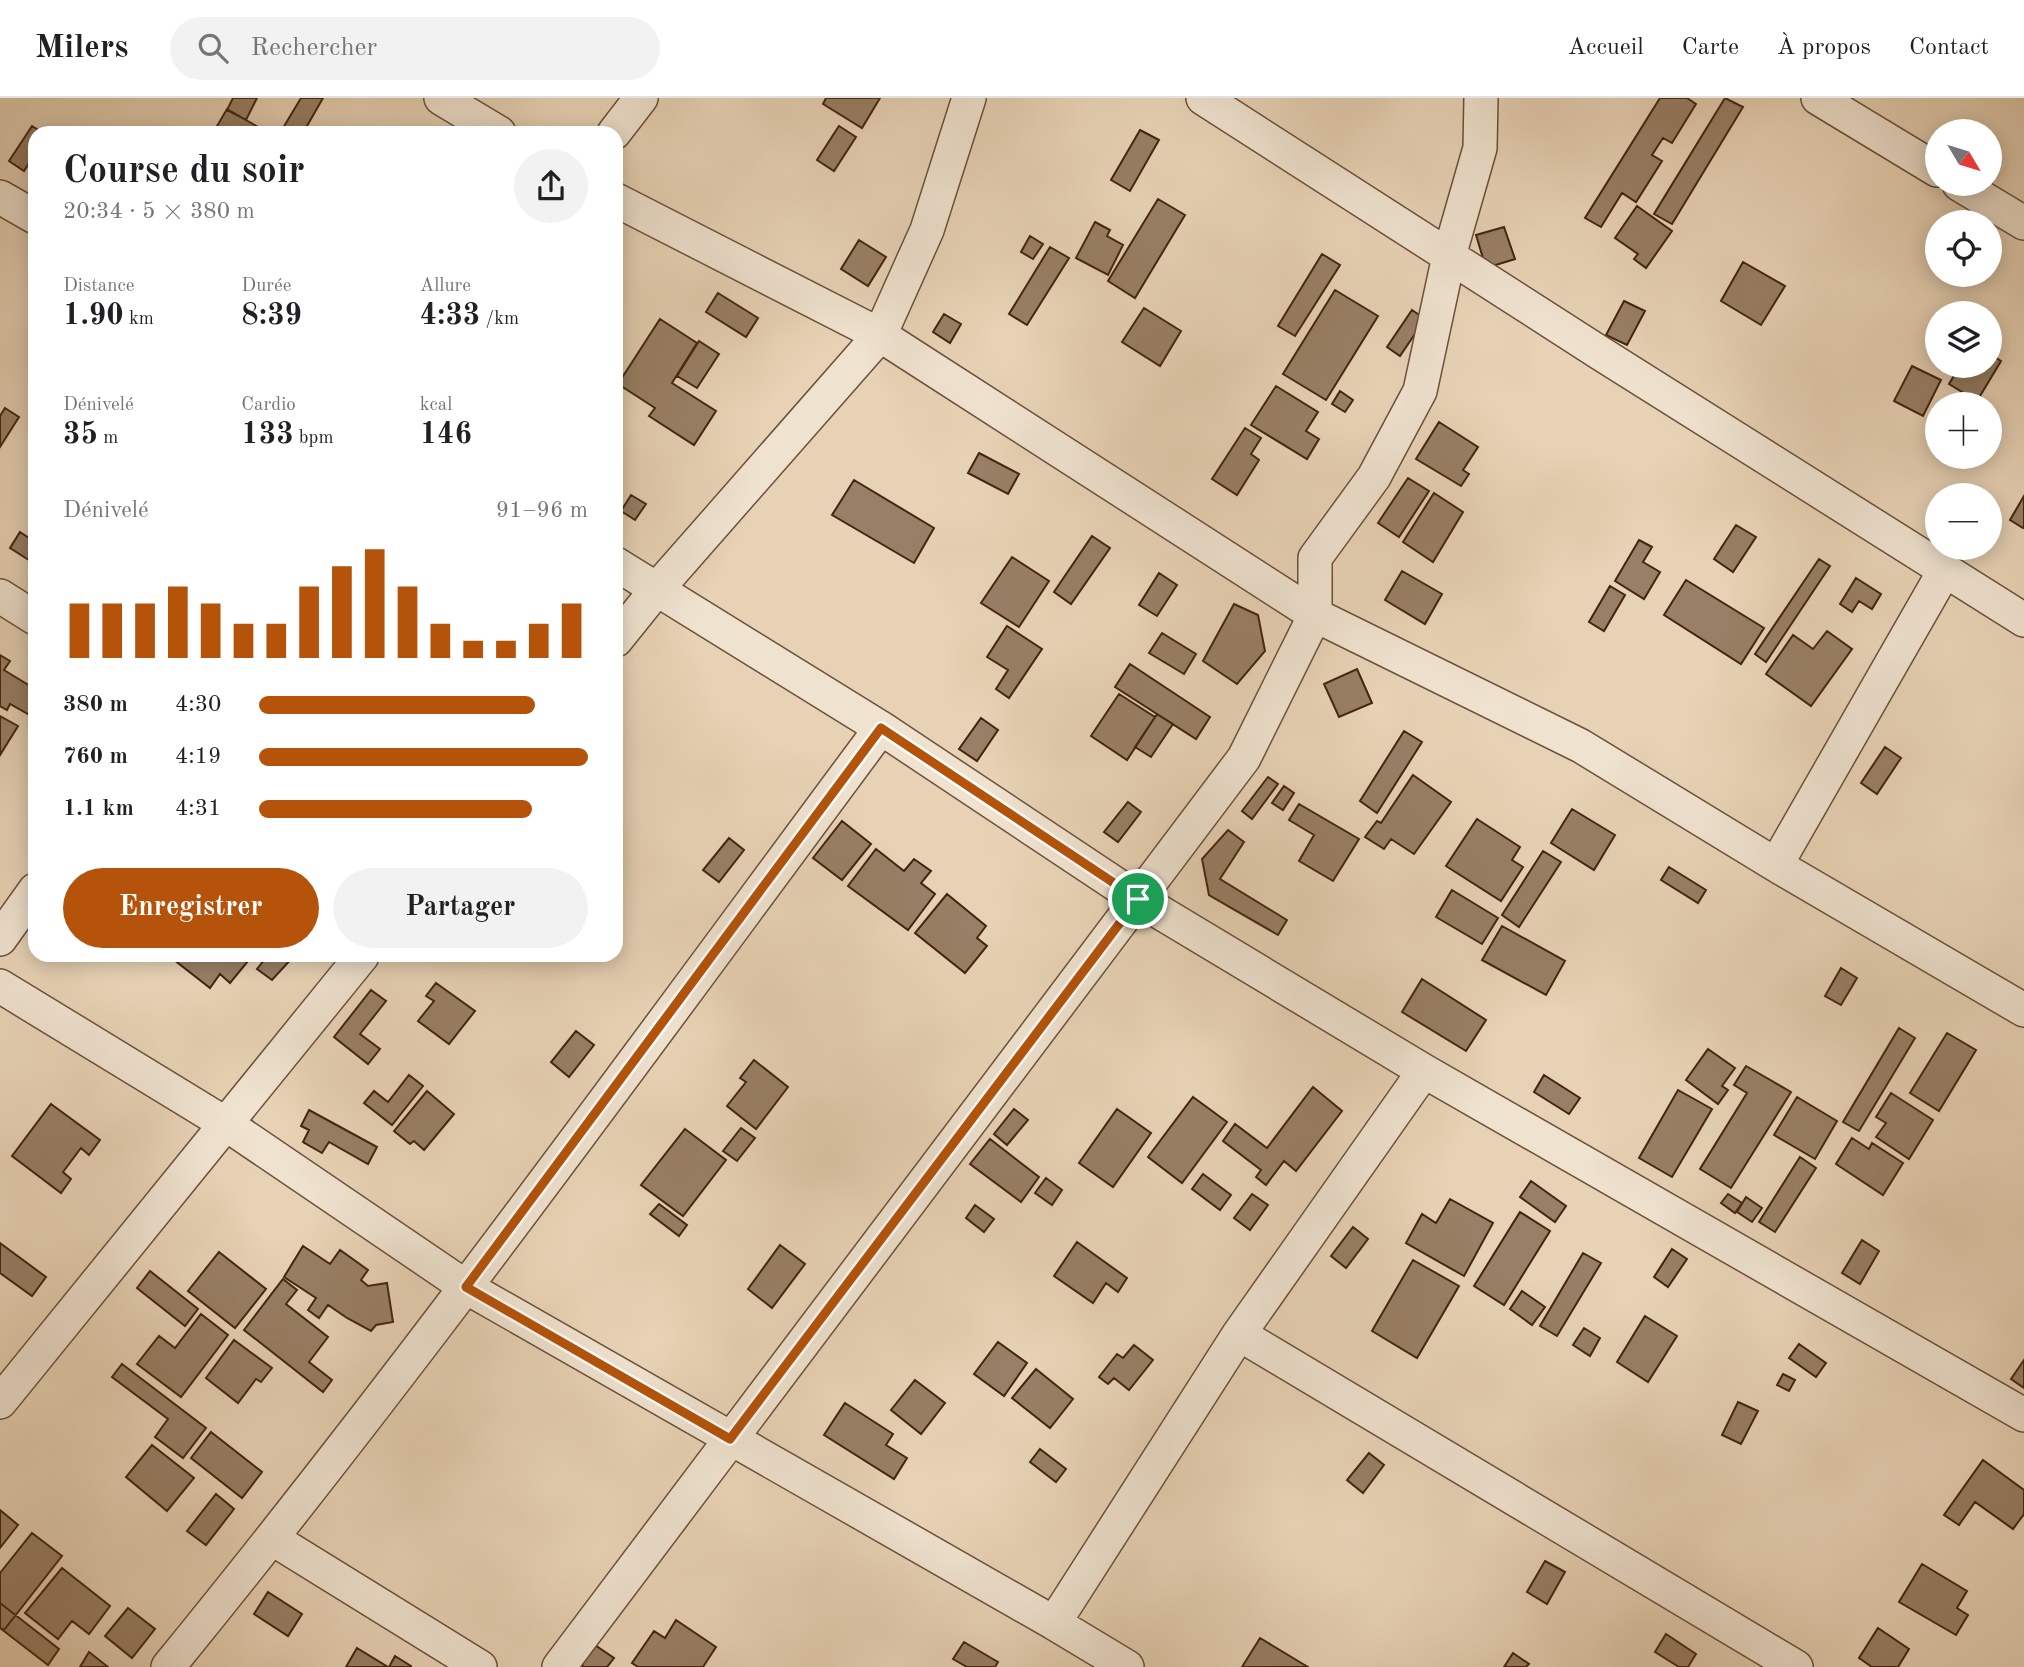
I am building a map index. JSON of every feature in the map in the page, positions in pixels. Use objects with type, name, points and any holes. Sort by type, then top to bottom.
[{"type":"street","points":[[441,98],[487,126]]},
{"type":"street","points":[[619,126],[641,98]]},
{"type":"street","points":[[623,631],[880,335],[927,230],[969,98]]},
{"type":"street","points":[[1203,98],[2024,620]]},
{"type":"street","points":[[559,1667],[1244,758],[1315,615],[1315,558],[1374,477],[1420,391],[1449,256],[1480,148],[1481,98]]},
{"type":"street","points":[[1818,98],[1925,163]]},
{"type":"street","points":[[1979,196],[2024,223]]},
{"type":"street","points":[[0,197],[28,213]]},
{"type":"street","points":[[623,204],[880,335],[1315,615],[1581,746],[1776,865],[2024,1010]]},
{"type":"street","points":[[623,568],[881,728],[1138,899],[1424,1072],[2024,1415]]},
{"type":"street","points":[[1776,865],[1945,570]]},
{"type":"street","points":[[0,596],[28,614]]},
{"type":"street","points":[[168,1667],[273,1539],[466,1287],[881,728]]},
{"type":"street","points":[[0,939],[28,900]]},
{"type":"street","points":[[0,1402],[357,962]]},
{"type":"street","points":[[0,986],[226,1124],[466,1287],[1127,1667]]},
{"type":"street","points":[[1054,1623],[1239,1334],[1424,1072]]},
{"type":"street","points":[[1239,1334],[1796,1667]]},
{"type":"street","points":[[273,1539],[480,1667]]},
{"type":"building","points":[[233,98],[257,98],[246,120],[227,110]]},
{"type":"building","points":[[301,98],[323,98],[307,126],[284,126]]},
{"type":"building","points":[[826,98],[880,98],[862,128],[823,104]]},
{"type":"building","points":[[1660,98],[1687,98],[1696,104],[1672,143],[1663,138],[1652,155],[1662,161],[1636,202],[1622,193],[1601,227],[1585,218]]},
{"type":"building","points":[[1725,98],[1743,107],[1672,224],[1654,214]]},
{"type":"building","points":[[227,109],[256,126],[217,126]]},
{"type":"building","points":[[839,126],[856,137],[834,171],[817,160]]},
{"type":"building","points":[[1140,130],[1159,140],[1130,191],[1111,180]]},
{"type":"building","points":[[28,132],[28,165],[24,171],[9,161]]},
{"type":"building","points":[[1158,199],[1185,215],[1135,298],[1108,281]]},
{"type":"building","points":[[1637,206],[1672,231],[1646,268],[1634,259],[1638,254],[1615,238]]},
{"type":"building","points":[[1095,222],[1110,230],[1107,236],[1123,245],[1108,275],[1076,258]]},
{"type":"building","points":[[1504,227],[1515,259],[1486,268],[1476,235]]},
{"type":"building","points":[[1030,236],[1043,244],[1033,259],[1021,252]]},
{"type":"building","points":[[859,240],[886,257],[868,286],[841,269]]},
{"type":"building","points":[[1050,247],[1069,258],[1027,325],[1009,314]]},
{"type":"building","points":[[1322,254],[1340,265],[1295,336],[1278,326]]},
{"type":"building","points":[[1743,262],[1785,286],[1761,325],[1721,301]]},
{"type":"building","points":[[1335,290],[1378,316],[1326,400],[1283,374]]},
{"type":"building","points":[[718,293],[758,318],[746,337],[706,312]]},
{"type":"building","points":[[1624,301],[1645,311],[1627,345],[1606,335]]},
{"type":"building","points":[[1144,308],[1181,331],[1160,366],[1122,342]]},
{"type":"building","points":[[1412,310],[1425,319],[1400,356],[1387,347]]},
{"type":"building","points":[[944,314],[961,324],[950,343],[933,332]]},
{"type":"building","points":[[660,319],[697,343],[672,383],[716,411],[694,445],[649,416],[655,408],[623,387],[623,376]]},
{"type":"building","points":[[699,341],[719,354],[697,388],[677,376]]},
{"type":"building","points":[[1912,366],[1925,372],[1925,378],[1941,380],[1935,392],[1925,392],[1923,416],[1894,401]]},
{"type":"building","points":[[1953,378],[1991,378],[1982,392],[1962,392],[1949,384]]},
{"type":"building","points":[[1276,386],[1318,412],[1306,431],[1319,439],[1307,459],[1251,425]]},
{"type":"building","points":[[1340,391],[1353,400],[1345,412],[1332,404]]},
{"type":"building","points":[[5,408],[19,417],[0,447],[0,416]]},
{"type":"building","points":[[1439,422],[1478,447],[1463,470],[1469,474],[1461,486],[1416,459]]},
{"type":"building","points":[[1245,428],[1261,438],[1251,454],[1259,460],[1237,495],[1212,479]]},
{"type":"building","points":[[979,453],[1019,474],[1008,494],[968,473]]},
{"type":"building","points":[[1408,478],[1429,491],[1399,537],[1378,523]]},
{"type":"building","points":[[854,480],[934,528],[914,563],[832,515]]},
{"type":"building","points":[[1434,493],[1463,512],[1433,562],[1403,542]]},
{"type":"building","points":[[631,495],[646,504],[635,520],[623,512]]},
{"type":"building","points":[[2024,496],[2024,527],[2023,528],[2010,520]]},
{"type":"building","points":[[1736,525],[1756,537],[1733,572],[1714,559]]},
{"type":"building","points":[[20,532],[28,537],[28,560],[10,548]]},
{"type":"building","points":[[1092,536],[1110,548],[1071,604],[1054,592]]},
{"type":"building","points":[[1639,540],[1652,547],[1643,562],[1660,572],[1644,599],[1615,581]]},
{"type":"building","points":[[1012,557],[1049,581],[1019,627],[981,603]]},
{"type":"building","points":[[1819,559],[1830,566],[1766,662],[1755,654]]},
{"type":"building","points":[[1402,571],[1442,594],[1425,624],[1385,600]]},
{"type":"building","points":[[1159,573],[1177,585],[1157,616],[1139,605]]},
{"type":"building","points":[[1856,578],[1881,594],[1872,609],[1859,601],[1852,612],[1840,604]]},
{"type":"building","points":[[1686,580],[1764,628],[1741,664],[1664,615]]},
{"type":"building","points":[[1610,586],[1625,595],[1604,631],[1589,622]]},
{"type":"building","points":[[1234,604],[1258,615],[1265,651],[1237,684],[1203,661]]},
{"type":"building","points":[[1007,626],[1042,649],[1009,698],[996,689],[1008,670],[987,657]]},
{"type":"building","points":[[1827,631],[1852,649],[1811,706],[1766,674],[1793,635],[1813,649]]},
{"type":"building","points":[[1162,633],[1196,654],[1184,674],[1149,653]]},
{"type":"building","points":[[0,655],[10,661],[4,670],[28,685],[28,714],[10,704],[7,710],[0,706]]},
{"type":"building","points":[[1130,664],[1210,717],[1196,739],[1115,687]]},
{"type":"building","points":[[1357,669],[1372,703],[1339,717],[1324,684]]},
{"type":"building","points":[[1119,694],[1155,717],[1127,760],[1091,736]]},
{"type":"building","points":[[1157,714],[1173,724],[1151,757],[1135,747]]},
{"type":"building","points":[[0,716],[18,726],[0,755]]},
{"type":"building","points":[[981,718],[998,730],[977,761],[959,749]]},
{"type":"building","points":[[1404,731],[1422,742],[1377,813],[1360,801]]},
{"type":"building","points":[[1885,747],[1901,758],[1877,794],[1861,783]]},
{"type":"building","points":[[1413,775],[1451,802],[1414,854],[1391,839],[1384,849],[1365,837],[1377,821],[1381,823]]},
{"type":"building","points":[[1268,777],[1278,784],[1252,819],[1242,811]]},
{"type":"building","points":[[1284,786],[1294,793],[1283,810],[1272,803]]},
{"type":"building","points":[[1128,802],[1141,812],[1118,842],[1104,832]]},
{"type":"building","points":[[1299,804],[1359,839],[1333,881],[1299,861],[1314,835],[1289,820]]},
{"type":"building","points":[[1572,809],[1615,835],[1594,870],[1551,843]]},
{"type":"building","points":[[1477,819],[1520,847],[1512,860],[1523,867],[1501,901],[1446,866]]},
{"type":"building","points":[[842,821],[871,844],[842,880],[813,858]]},
{"type":"building","points":[[1228,830],[1244,842],[1220,879],[1287,920],[1278,935],[1209,895],[1202,859]]},
{"type":"building","points":[[729,838],[744,850],[719,882],[703,870]]},
{"type":"building","points":[[876,849],[904,871],[914,859],[931,871],[921,883],[935,894],[908,930],[848,886]]},
{"type":"building","points":[[1543,851],[1561,862],[1519,927],[1502,915]]},
{"type":"building","points":[[1669,867],[1706,890],[1698,903],[1661,880]]},
{"type":"building","points":[[1452,890],[1498,918],[1482,944],[1436,917]]},
{"type":"building","points":[[947,894],[986,926],[977,938],[987,946],[965,973],[915,933]]},
{"type":"building","points":[[1502,926],[1565,961],[1546,995],[1482,960]]},
{"type":"building","points":[[177,962],[247,962],[230,983],[220,974],[210,988]]},
{"type":"building","points":[[263,962],[288,962],[272,980],[257,969]]},
{"type":"building","points":[[1841,968],[1857,978],[1841,1005],[1825,996]]},
{"type":"building","points":[[1422,979],[1486,1020],[1466,1051],[1402,1012]]},
{"type":"building","points":[[436,983],[475,1011],[449,1044],[418,1021],[434,1001],[426,996]]},
{"type":"building","points":[[371,990],[386,1001],[360,1034],[380,1049],[368,1064],[334,1037]]},
{"type":"building","points":[[1899,1028],[1915,1038],[1859,1131],[1843,1122]]},
{"type":"building","points":[[576,1031],[594,1045],[569,1077],[551,1062]]},
{"type":"building","points":[[1947,1033],[1976,1050],[1939,1111],[1910,1093]]},
{"type":"building","points":[[1708,1049],[1735,1068],[1722,1086],[1728,1090],[1718,1104],[1686,1080]]},
{"type":"building","points":[[754,1060],[788,1087],[756,1129],[727,1106],[746,1082],[740,1078]]},
{"type":"building","points":[[1746,1066],[1791,1092],[1731,1188],[1700,1169],[1747,1093],[1734,1085]]},
{"type":"building","points":[[409,1075],[423,1086],[392,1125],[364,1103],[374,1091],[388,1102]]},
{"type":"building","points":[[1544,1075],[1580,1098],[1569,1114],[1534,1092]]},
{"type":"building","points":[[1313,1087],[1342,1111],[1296,1171],[1284,1161],[1266,1185],[1256,1177],[1261,1170],[1223,1141],[1235,1124],[1267,1148]]},
{"type":"building","points":[[1678,1090],[1712,1109],[1672,1177],[1639,1158]]},
{"type":"building","points":[[427,1091],[454,1114],[424,1150],[414,1141],[410,1144],[394,1131]]},
{"type":"building","points":[[1891,1093],[1933,1120],[1909,1159],[1876,1137],[1886,1123],[1876,1117]]},
{"type":"building","points":[[1193,1097],[1227,1122],[1182,1183],[1148,1157]]},
{"type":"building","points":[[1797,1097],[1837,1121],[1815,1159],[1774,1135]]},
{"type":"building","points":[[51,1104],[100,1140],[89,1155],[81,1148],[63,1172],[71,1179],[61,1193],[12,1156]]},
{"type":"building","points":[[1014,1109],[1028,1120],[1007,1145],[994,1134]]},
{"type":"building","points":[[1117,1109],[1151,1133],[1113,1187],[1079,1163]]},
{"type":"building","points":[[309,1110],[377,1147],[368,1164],[329,1142],[322,1153],[303,1142],[309,1130],[301,1126]]},
{"type":"building","points":[[741,1128],[755,1138],[737,1161],[723,1151]]},
{"type":"building","points":[[685,1129],[726,1160],[683,1216],[641,1185]]},
{"type":"building","points":[[1852,1138],[1869,1149],[1872,1143],[1903,1163],[1883,1195],[1836,1164]]},
{"type":"building","points":[[990,1139],[1039,1177],[1021,1202],[970,1164]]},
{"type":"building","points":[[1800,1157],[1816,1168],[1775,1232],[1759,1222]]},
{"type":"building","points":[[1203,1174],[1231,1195],[1220,1210],[1192,1189]]},
{"type":"building","points":[[1046,1178],[1062,1190],[1052,1205],[1035,1193]]},
{"type":"building","points":[[1531,1181],[1566,1206],[1555,1222],[1520,1197]]},
{"type":"building","points":[[1252,1194],[1268,1205],[1250,1230],[1234,1218]]},
{"type":"building","points":[[1728,1194],[1742,1203],[1735,1213],[1721,1203]]},
{"type":"building","points":[[1746,1197],[1762,1208],[1752,1222],[1737,1212]]},
{"type":"building","points":[[1450,1199],[1493,1223],[1464,1276],[1406,1243],[1422,1214],[1436,1223]]},
{"type":"building","points":[[659,1204],[687,1225],[679,1236],[650,1214]]},
{"type":"building","points":[[975,1205],[994,1219],[984,1232],[966,1218]]},
{"type":"building","points":[[1520,1212],[1550,1231],[1504,1305],[1474,1286]]},
{"type":"building","points":[[1353,1227],[1368,1239],[1346,1268],[1331,1256]]},
{"type":"building","points":[[1862,1240],[1879,1251],[1860,1284],[1842,1273]]},
{"type":"building","points":[[1077,1242],[1127,1278],[1118,1292],[1106,1283],[1093,1303],[1054,1276]]},
{"type":"building","points":[[0,1243],[46,1277],[32,1296],[0,1273]]},
{"type":"building","points":[[780,1245],[805,1264],[772,1308],[748,1289]]},
{"type":"building","points":[[303,1246],[330,1264],[340,1250],[368,1270],[361,1280],[368,1286],[387,1283],[393,1322],[376,1325],[371,1331],[328,1305],[319,1318],[308,1310],[316,1298],[284,1277]]},
{"type":"building","points":[[1672,1249],[1687,1259],[1668,1287],[1654,1277]]},
{"type":"building","points":[[219,1252],[266,1289],[235,1328],[188,1291]]},
{"type":"building","points":[[1583,1253],[1601,1263],[1557,1336],[1540,1326]]},
{"type":"building","points":[[1413,1260],[1459,1286],[1417,1358],[1372,1331]]},
{"type":"building","points":[[150,1271],[198,1309],[185,1326],[137,1288]]},
{"type":"building","points":[[283,1279],[297,1290],[286,1304],[328,1337],[309,1362],[332,1380],[323,1392],[244,1330]]},
{"type":"building","points":[[1522,1291],[1545,1307],[1532,1325],[1510,1309]]},
{"type":"building","points":[[201,1314],[228,1335],[181,1397],[137,1364],[159,1336],[175,1348]]},
{"type":"building","points":[[1645,1316],[1677,1336],[1648,1382],[1617,1362]]},
{"type":"building","points":[[1584,1328],[1600,1338],[1590,1356],[1573,1345]]},
{"type":"building","points":[[234,1340],[272,1368],[261,1382],[256,1379],[238,1403],[206,1378]]},
{"type":"building","points":[[998,1342],[1027,1363],[1004,1396],[974,1374]]},
{"type":"building","points":[[1799,1344],[1826,1363],[1816,1377],[1789,1358]]},
{"type":"building","points":[[1134,1345],[1153,1360],[1129,1390],[1114,1378],[1108,1384],[1099,1377],[1117,1354],[1123,1358]]},
{"type":"building","points":[[2024,1360],[2024,1388],[2011,1379]]},
{"type":"building","points":[[122,1364],[206,1428],[183,1458],[155,1437],[168,1419],[112,1377]]},
{"type":"building","points":[[1036,1369],[1073,1399],[1050,1428],[1012,1398]]},
{"type":"building","points":[[1783,1374],[1795,1380],[1789,1391],[1777,1385]]},
{"type":"building","points":[[915,1380],[945,1403],[921,1434],[891,1410]]},
{"type":"building","points":[[1738,1402],[1758,1411],[1741,1444],[1722,1435]]},
{"type":"building","points":[[845,1403],[893,1434],[886,1445],[907,1458],[894,1479],[824,1435]]},
{"type":"building","points":[[211,1432],[262,1472],[242,1498],[191,1458]]},
{"type":"building","points":[[152,1445],[194,1478],[167,1511],[126,1477]]},
{"type":"building","points":[[1040,1449],[1066,1469],[1056,1482],[1030,1462]]},
{"type":"building","points":[[1369,1453],[1384,1465],[1363,1493],[1347,1480]]},
{"type":"building","points":[[1983,1460],[2024,1490],[2024,1514],[2013,1529],[1975,1502],[1959,1525],[1944,1515]]},
{"type":"building","points":[[216,1494],[234,1509],[206,1545],[187,1531]]},
{"type":"building","points":[[0,1510],[18,1525],[0,1548]]},
{"type":"building","points":[[32,1533],[62,1556],[4,1630],[0,1628],[0,1573]]},
{"type":"building","points":[[1545,1561],[1565,1572],[1547,1604],[1527,1592]]},
{"type":"building","points":[[1922,1564],[1967,1591],[1957,1608],[1968,1615],[1956,1635],[1899,1602]]},
{"type":"building","points":[[62,1568],[110,1606],[89,1634],[72,1621],[58,1639],[25,1613]]},
{"type":"building","points":[[268,1592],[302,1614],[288,1636],[254,1614]]},
{"type":"building","points":[[0,1603],[59,1649],[48,1665],[0,1628]]},
{"type":"building","points":[[128,1608],[155,1629],[132,1658],[105,1636]]},
{"type":"building","points":[[676,1620],[716,1647],[703,1667],[638,1667],[632,1663],[654,1631],[665,1638]]},
{"type":"building","points":[[1878,1628],[1909,1649],[1898,1667],[1872,1667],[1859,1658]]},
{"type":"building","points":[[1666,1634],[1696,1654],[1688,1667],[1679,1667],[1655,1652]]},
{"type":"building","points":[[1260,1638],[1303,1664],[1308,1667],[1242,1667]]},
{"type":"building","points":[[964,1642],[998,1662],[995,1667],[967,1667],[953,1659]]},
{"type":"building","points":[[592,1643],[614,1658],[607,1667],[583,1667],[581,1659]]},
{"type":"building","points":[[357,1648],[388,1667],[346,1667]]},
{"type":"building","points":[[89,1652],[108,1667],[80,1667]]},
{"type":"building","points":[[1513,1653],[1529,1664],[1526,1667],[1504,1667]]},
{"type":"building","points":[[395,1656],[411,1666],[411,1667],[389,1667]]},
{"type":"route","points":[[881,728],[1138,899],[730,1439],[466,1287],[881,728]]}]
